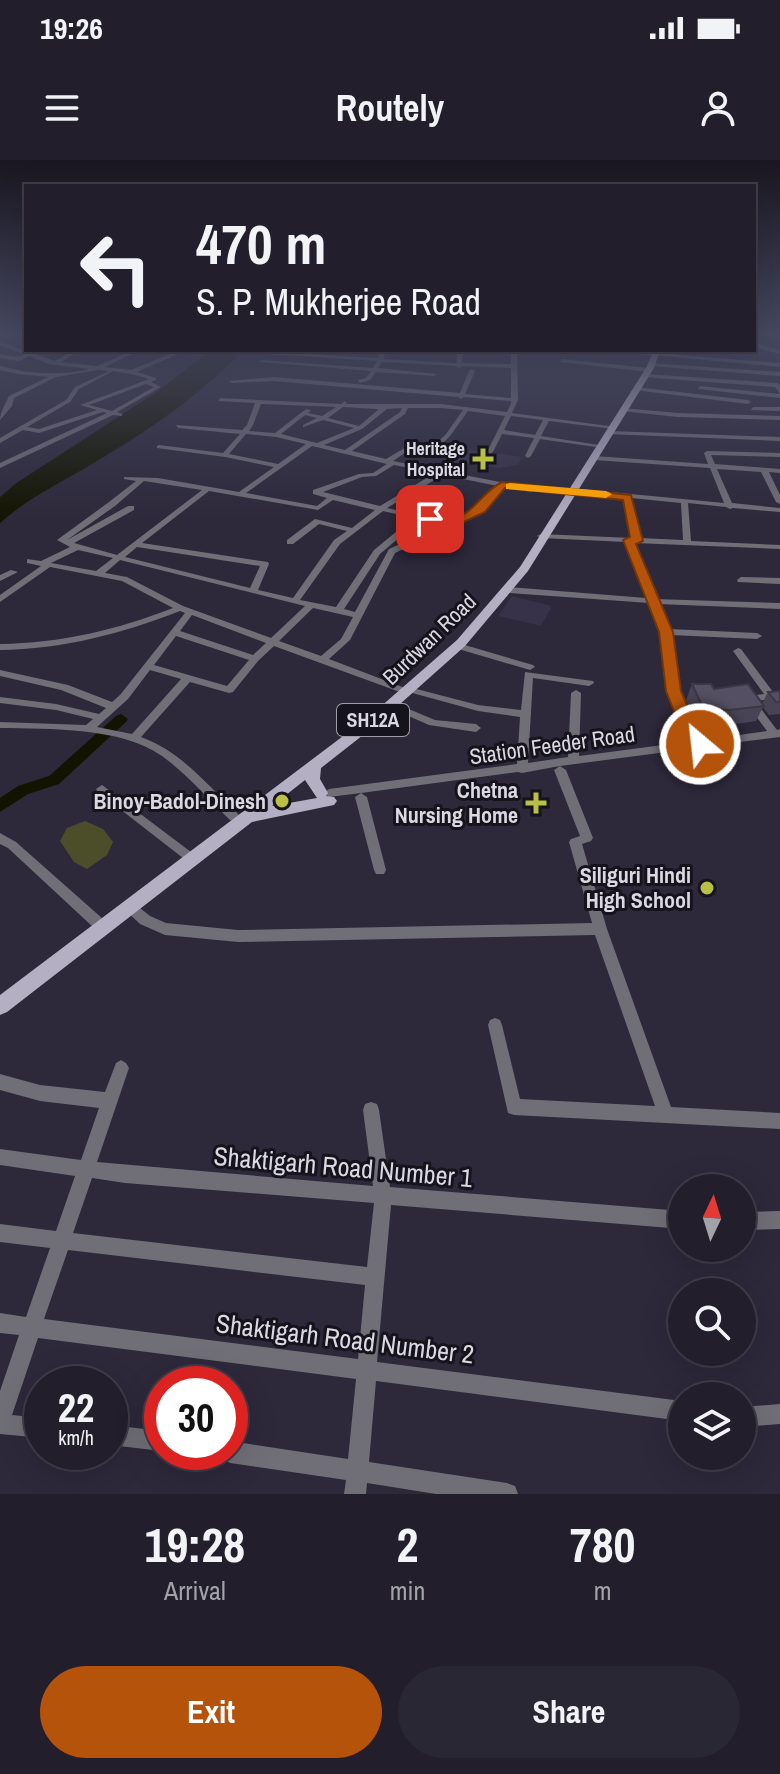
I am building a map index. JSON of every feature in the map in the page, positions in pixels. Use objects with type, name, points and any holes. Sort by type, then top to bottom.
[{"type":"main road","name":"Burdwan Road","points":[[157,883],[187,855],[283,785],[458,646],[509,590],[572,490],[625,397]]},
{"type":"main road","name":"Burdwan Road","points":[[283,785],[392,705],[478,618],[544,536]]},
{"type":"main road","points":[[314,765],[312,779],[323,797]]},
{"type":"main road","points":[[283,785],[323,797]]},
{"type":"main road","points":[[240,817],[323,797]]},
{"type":"main road","name":"Burdwan Road","points":[[0,1006],[240,817]]},
{"type":"main road","name":"Burdwan Road","points":[[0,997],[98,923],[128,905]]},
{"type":"street","points":[[0,418],[11,397]]},
{"type":"street","points":[[0,441],[25,429],[69,397]]},
{"type":"street","points":[[64,403],[87,397]]},
{"type":"street","points":[[105,397],[83,405],[116,414]]},
{"type":"street","points":[[0,466],[116,414],[142,397]]},
{"type":"street","points":[[305,426],[343,405],[350,397]]},
{"type":"street","points":[[466,397],[515,400],[511,414],[490,452]]},
{"type":"street","points":[[705,397],[748,402]]},
{"type":"street","points":[[747,397],[759,418]]},
{"type":"street","points":[[220,400],[467,409],[608,428],[723,438],[780,439]]},
{"type":"street","points":[[225,455],[250,425],[259,401]]},
{"type":"street","points":[[276,435],[317,403]]},
{"type":"street","points":[[620,405],[709,416],[780,418]]},
{"type":"street","points":[[239,495],[315,444],[360,428],[385,407]]},
{"type":"street","points":[[346,452],[403,413],[405,407]]},
{"type":"street","points":[[449,524],[316,492],[357,476],[374,475],[408,448],[430,453],[467,409]]},
{"type":"street","points":[[753,409],[780,409]]},
{"type":"street","points":[[39,431],[101,411]]},
{"type":"street","points":[[303,413],[360,428]]},
{"type":"street","points":[[709,416],[733,454]]},
{"type":"street","points":[[528,456],[547,418]]},
{"type":"street","points":[[178,426],[276,435],[531,490],[572,490],[780,510]]},
{"type":"street","points":[[25,429],[63,437]]},
{"type":"street","points":[[501,432],[538,437],[593,453],[713,468],[780,471]]},
{"type":"street","points":[[159,447],[225,455],[278,466]]},
{"type":"street","points":[[730,507],[707,453],[780,455]]},
{"type":"street","points":[[764,470],[780,502]]},
{"type":"street","points":[[295,601],[337,542],[381,509],[441,473]]},
{"type":"street","points":[[126,478],[318,508],[332,498]]},
{"type":"street","points":[[142,479],[61,540],[253,592],[358,615]]},
{"type":"street","points":[[323,660],[345,640],[392,551],[481,509],[502,485]]},
{"type":"street","points":[[99,573],[207,489]]},
{"type":"street","points":[[627,497],[633,540],[652,601],[666,632],[670,680],[687,724],[702,747]]},
{"type":"street","points":[[684,503],[687,543]]},
{"type":"street","points":[[0,599],[73,544],[131,508]]},
{"type":"street","points":[[338,611],[377,552],[419,517]]},
{"type":"street","points":[[290,542],[318,521],[352,530]]},
{"type":"street","points":[[754,533],[760,546]]},
{"type":"street","points":[[544,536],[780,547]]},
{"type":"street","points":[[136,545],[265,564],[253,592]]},
{"type":"street","points":[[30,561],[124,579],[186,610],[405,689],[478,708],[526,714]]},
{"type":"street","points":[[0,578],[14,572]]},
{"type":"street","points":[[741,580],[780,581]]},
{"type":"street","points":[[509,590],[652,601],[780,606]]},
{"type":"street","points":[[149,667],[229,690],[255,659],[311,605]]},
{"type":"street","points":[[98,732],[102,718],[176,633],[186,610]]},
{"type":"street","points":[[0,647],[70,643],[122,631],[186,610]]},
{"type":"street","points":[[666,632],[757,636]]},
{"type":"street","points":[[176,633],[255,659]]},
{"type":"street","points":[[458,646],[530,667]]},
{"type":"street","points":[[738,651],[771,696],[748,699],[778,735]]},
{"type":"street","points":[[0,673],[64,687],[114,707]]},
{"type":"street","points":[[522,769],[528,674],[589,683]]},
{"type":"street","points":[[134,738],[188,678]]},
{"type":"street","points":[[576,693],[567,766],[587,838],[575,842],[600,929],[666,1116]]},
{"type":"street","points":[[0,700],[56,707],[102,718]]},
{"type":"street","points":[[392,705],[433,723],[476,728]]},
{"type":"street","points":[[3,728],[98,732],[134,738],[164,753],[240,817]]},
{"type":"street","name":"Station Feeder Road","points":[[323,797],[361,797],[778,735]]},
{"type":"street","name":"Station Feeder Road","points":[[323,797],[522,769],[567,766]]},
{"type":"street","points":[[102,789],[187,855]]},
{"type":"street","points":[[361,797],[380,870]]},
{"type":"street","points":[[0,838],[12,845],[98,923]]},
{"type":"street","points":[[128,905],[145,920],[165,929],[238,936],[600,929]]},
{"type":"street","points":[[495,1025],[514,1107],[780,1121]]},
{"type":"street","points":[[24,1425],[0,1422],[121,1068]]},
{"type":"street","points":[[0,1082],[40,1093],[110,1101]]},
{"type":"street","points":[[356,1483],[383,1197],[371,1110]]},
{"type":"street","name":"Shaktigarh Road Number 1","points":[[0,1157],[87,1169],[383,1197],[668,1219]]},
{"type":"street","points":[[756,1221],[780,1220]]},
{"type":"street","points":[[0,1233],[375,1277]]},
{"type":"street","name":"Shaktigarh Road Number 2","points":[[0,1323],[668,1409]]},
{"type":"street","points":[[756,1416],[780,1414]]},
{"type":"street","points":[[248,1456],[356,1483],[507,1494]]},
{"type":"shaded area","points":[[148,397],[191,397],[112,452],[33,498],[0,523],[0,497],[15,484]]},
{"type":"shaded area","name":"Heritage Hospital","points":[[457,448],[522,457],[518,465],[498,468],[444,461]]},
{"type":"shaded area","points":[[512,596],[552,606],[541,626],[498,616]]},
{"type":"green space","points":[[85,821],[103,829],[113,842],[107,855],[87,869],[74,862],[60,841],[67,828]]},
{"type":"building","points":[[692,684],[711,684],[714,689],[748,684],[764,706],[730,710],[703,708]]},
{"type":"building","points":[[780,691],[780,702],[776,702],[768,692]]},
{"type":"waterway","points":[[0,806],[23,790],[54,780],[121,719]]},
{"type":"slow traffic","points":[[510,487],[606,494]]},
{"type":"place","name":"Heritage Hospital","points":[[483,459]]},
{"type":"place","name":"Binoy-Badol-Dinesh","points":[[282,801]]},
{"type":"place","name":"Chetna Nursing Home","points":[[536,803]]},
{"type":"place","name":"Siliguri Hindi High School","points":[[707,888]]},
{"type":"route","points":[[430,519],[449,524],[481,509],[502,485],[627,497],[637,541],[629,540],[634,560],[666,632],[670,680],[687,724],[700,744]]}]
